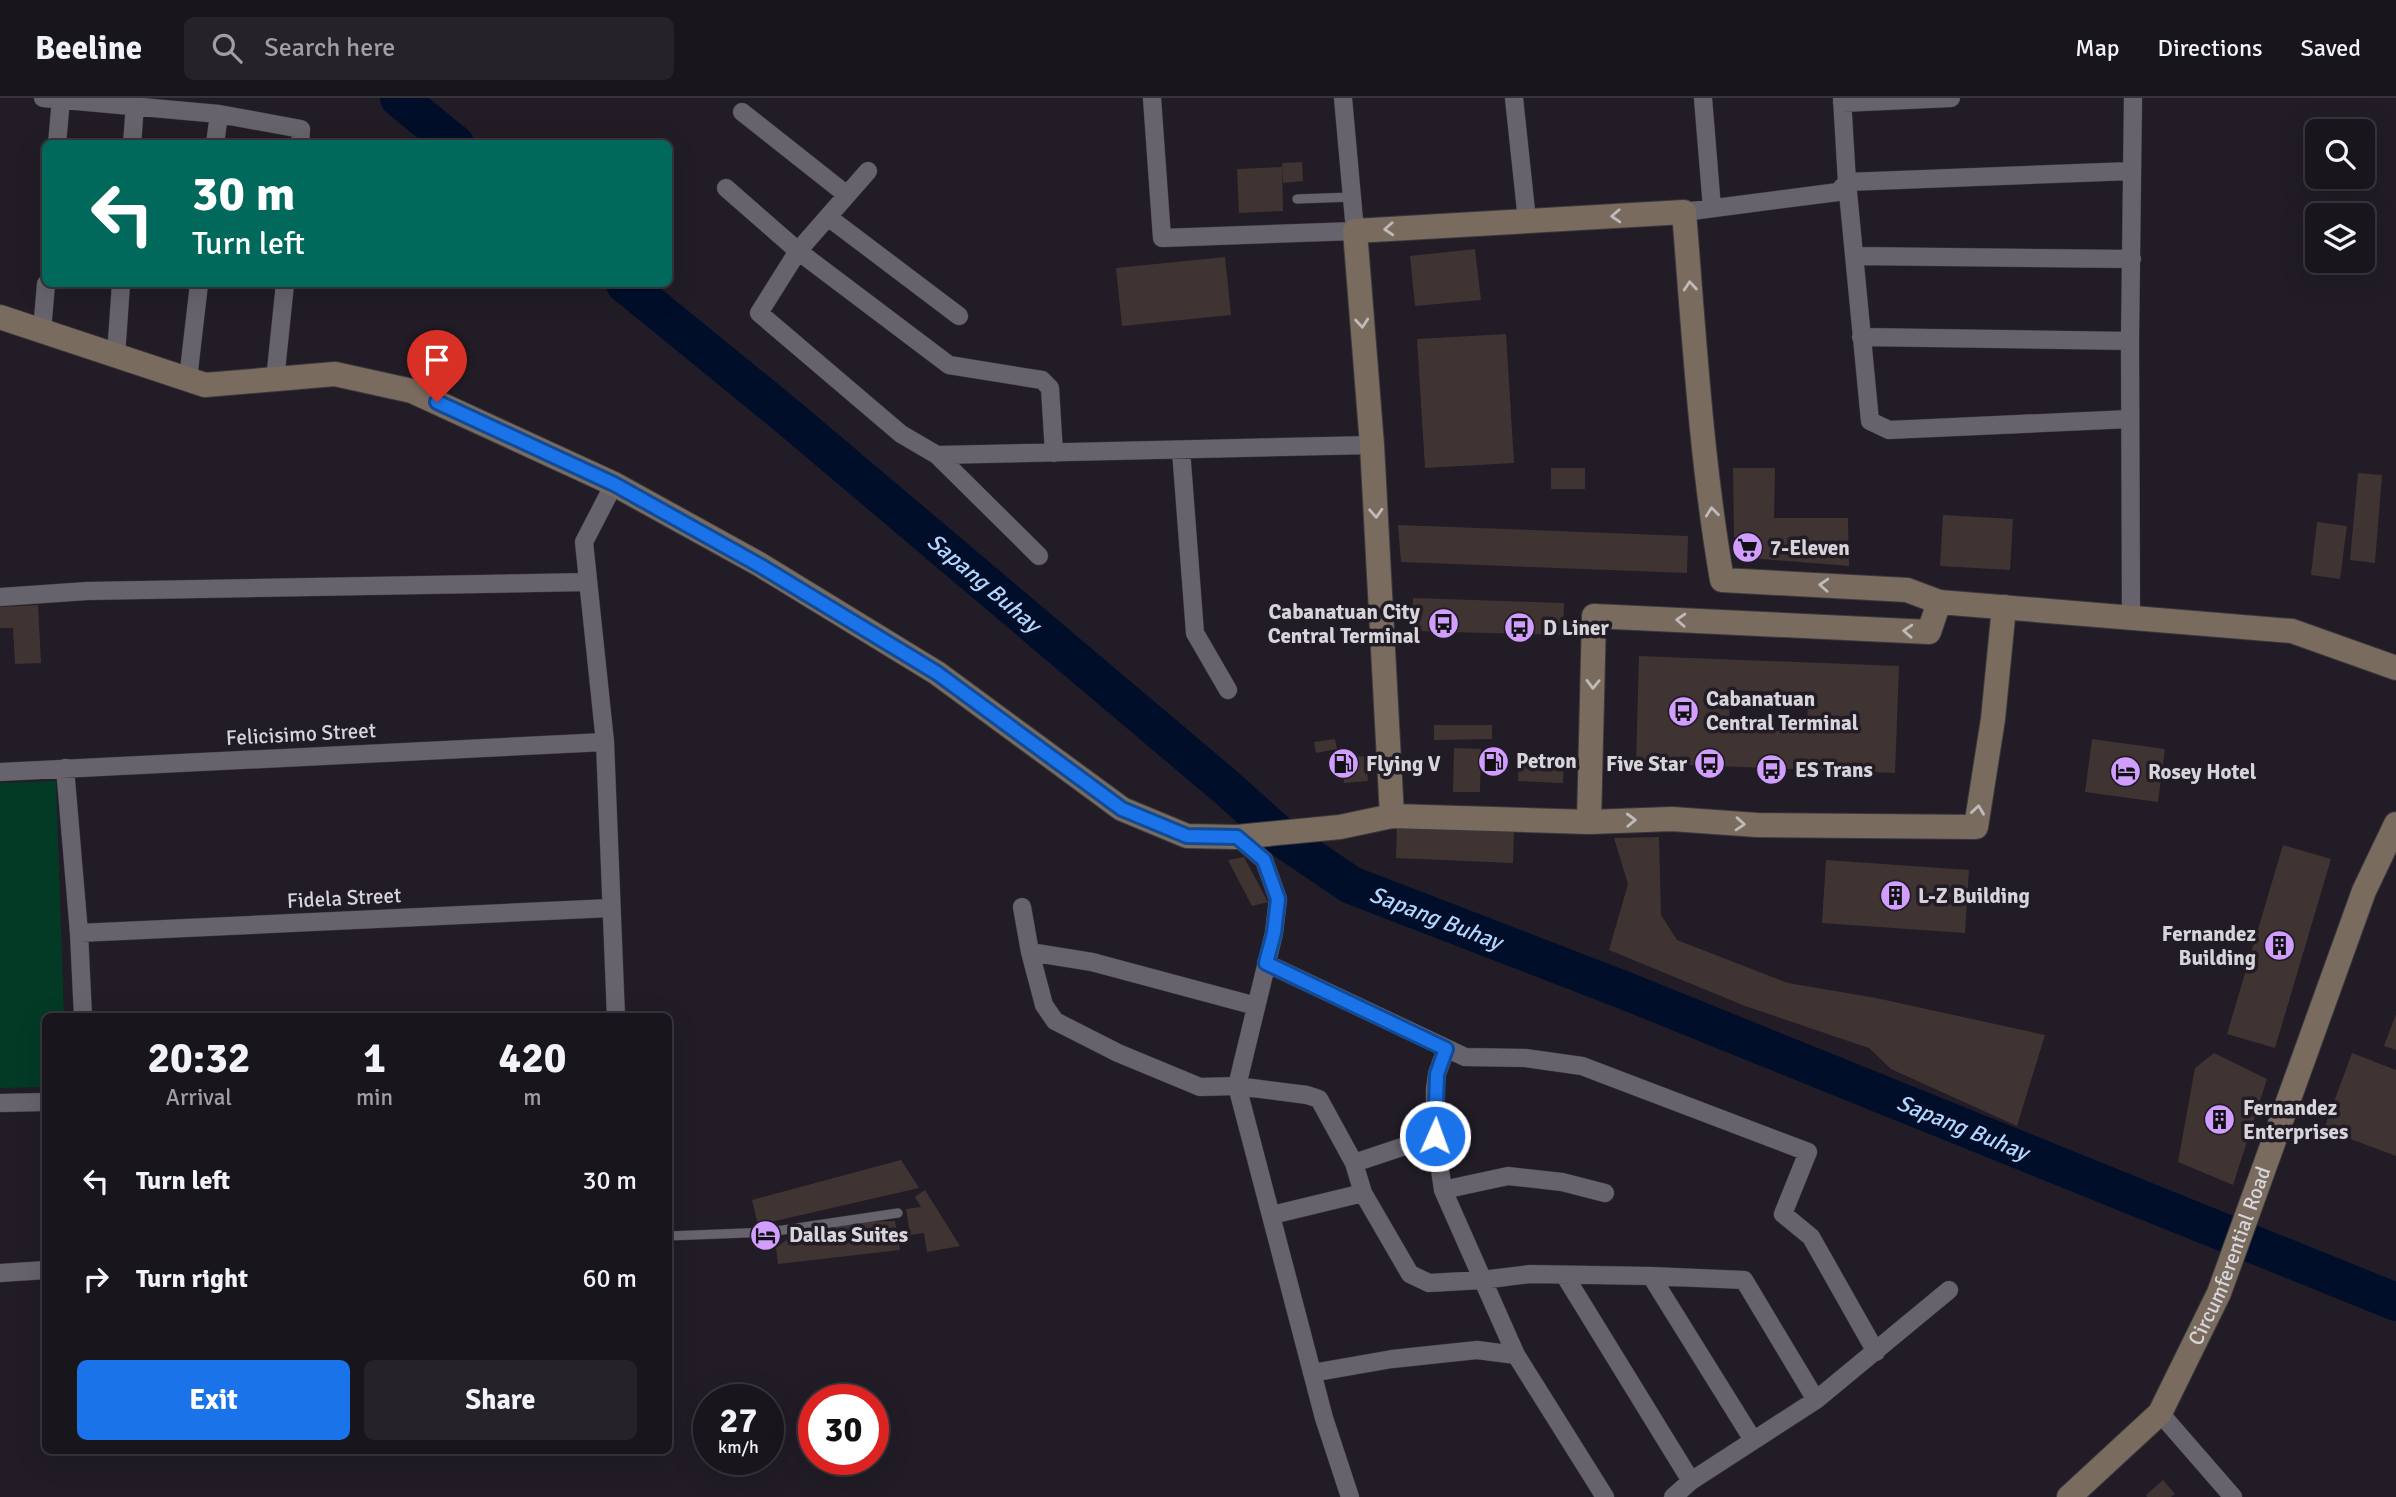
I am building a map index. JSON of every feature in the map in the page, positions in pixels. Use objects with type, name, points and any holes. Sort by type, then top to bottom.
[{"type":"street","points":[[1152,98],[1162,238],[1355,231],[1684,212],[1838,192],[1847,182],[2132,171]]},
{"type":"street","points":[[1343,98],[1372,445],[1392,816]]},
{"type":"street","points":[[1514,98],[1527,220]]},
{"type":"street","points":[[1703,98],[1712,208]]},
{"type":"street","points":[[1951,98],[1842,101],[1870,421],[1889,430],[2130,419]]},
{"type":"street","points":[[2131,617],[2133,98]]},
{"type":"street","points":[[57,140],[52,99],[219,114],[301,129],[300,140]]},
{"type":"street","points":[[132,140],[135,105]]},
{"type":"street","points":[[742,112],[847,195]]},
{"type":"street","points":[[216,140],[219,114]]},
{"type":"street","points":[[868,171],[798,251],[759,313],[901,434],[937,455],[1039,556]]},
{"type":"street","points":[[726,188],[798,251],[949,365],[1042,380],[1050,388],[1054,453]]},
{"type":"street","points":[[1684,212],[1698,384],[1722,580],[1907,590],[1939,603],[2292,631],[2396,668]]},
{"type":"street","points":[[828,217],[959,316]]},
{"type":"street","points":[[1855,256],[2132,259]]},
{"type":"street","points":[[42,331],[46,287]]},
{"type":"street","points":[[116,355],[121,287]]},
{"type":"street","points":[[188,379],[199,287]]},
{"type":"street","points":[[275,380],[285,287]]},
{"type":"street","points":[[0,317],[205,385],[335,374],[412,391],[614,484],[759,565],[937,673],[1122,809],[1187,836],[1246,836],[1340,827],[1392,816],[1589,822],[1672,819],[1757,825],[1976,827],[1993,719],[2004,607]]},
{"type":"street","points":[[1861,337],[2130,341]]},
{"type":"street","points":[[937,455],[1372,445]]},
{"type":"street","points":[[1181,450],[1195,633],[1228,690]]},
{"type":"street","points":[[614,484],[584,542],[605,742],[616,1013]]},
{"type":"street","points":[[0,597],[87,591],[588,582]]},
{"type":"street","points":[[1589,822],[1594,616],[1929,632],[1939,603]]},
{"type":"street","name":"Felicisimo Street","points":[[0,772],[605,742]]},
{"type":"street","points":[[65,768],[83,1013]]},
{"type":"street","name":"Circumferential Road","points":[[2070,1497],[2160,1413],[2219,1293],[2364,891],[2396,824]]},
{"type":"street","points":[[1246,836],[1264,860],[1278,899],[1274,933],[1237,1086],[1312,1373],[1350,1497]]},
{"type":"street","points":[[1022,907],[1044,1005],[1055,1021],[1118,1053],[1200,1087],[1237,1086],[1319,1099],[1354,1163],[1363,1193],[1410,1274],[1429,1283],[1530,1274],[1744,1280],[1816,1400]]},
{"type":"street","name":"Fidela Street","points":[[79,933],[611,908]]},
{"type":"street","points":[[1030,951],[1092,962],[1256,1006]]},
{"type":"street","points":[[1266,963],[1465,1057],[1525,1058],[1582,1066],[1808,1152],[1783,1214],[1811,1237],[1876,1352]]},
{"type":"street","points":[[1446,1049],[1437,1074],[1435,1136],[1443,1190],[1516,1355],[1605,1497]]},
{"type":"street","points":[[0,1103],[42,1102]]},
{"type":"street","points":[[1354,1163],[1435,1136]]},
{"type":"street","points":[[1443,1190],[1508,1176],[1562,1182],[1605,1193]]},
{"type":"street","points":[[1272,1215],[1363,1193]]},
{"type":"street","points":[[0,1273],[42,1270]]},
{"type":"street","points":[[1565,1276],[1691,1481]]},
{"type":"street","points":[[1651,1276],[1753,1440]]},
{"type":"street","points":[[1673,1497],[1691,1481],[1816,1400],[1949,1290]]},
{"type":"street","points":[[1312,1373],[1392,1359],[1477,1350],[1516,1355]]},
{"type":"street","points":[[2160,1413],[2233,1497]]},
{"type":"lane","points":[[1297,199],[1352,197]]},
{"type":"lane","points":[[672,1236],[770,1232],[898,1213]]},
{"type":"green space","points":[[56,781],[64,1013],[42,1013],[42,1087],[0,1088],[0,783]]},
{"type":"building","points":[[1302,162],[1303,181],[1283,183],[1282,163]]},
{"type":"building","points":[[1282,167],[1283,211],[1239,213],[1237,169]]},
{"type":"building","points":[[1475,249],[1481,300],[1415,306],[1410,256]]},
{"type":"building","points":[[1225,257],[1231,315],[1122,326],[1116,268]]},
{"type":"building","points":[[1506,334],[1514,463],[1425,468],[1417,339]]},
{"type":"building","points":[[1551,468],[1585,468],[1585,489],[1551,489]]},
{"type":"building","points":[[1733,468],[1775,468],[1774,518],[1848,518],[1849,566],[1750,558],[1734,536]]},
{"type":"building","points":[[2358,473],[2382,475],[2375,563],[2350,560]]},
{"type":"building","points":[[1943,515],[2013,519],[2010,570],[1940,566]]},
{"type":"building","points":[[2317,522],[2347,526],[2340,579],[2311,575]]},
{"type":"building","points":[[1398,525],[1688,536],[1687,573],[1401,562]]},
{"type":"building","points":[[1413,598],[1564,603],[1563,635],[1412,631]]},
{"type":"building","points":[[38,605],[41,663],[15,664],[13,628],[0,628],[0,607]]},
{"type":"building","name":"Cabanatuan Central Terminal","points":[[1639,656],[1899,666],[1895,773],[1636,763]],"holes":[[[1730,690],[1808,693],[1807,732],[1729,729]]]},
{"type":"building","points":[[1434,725],[1492,725],[1492,739],[1434,740]]},
{"type":"building","points":[[1335,739],[1337,749],[1316,753],[1314,742]]},
{"type":"building","points":[[2092,739],[2165,749],[2158,802],[2085,792]]},
{"type":"building","points":[[1454,748],[1481,749],[1480,792],[1453,792]]},
{"type":"building","points":[[1519,755],[1564,757],[1563,783],[1518,781]]},
{"type":"building","points":[[1366,756],[1368,781],[1344,783],[1342,758]]},
{"type":"building","points":[[1397,826],[1514,832],[1513,863],[1396,858]]},
{"type":"building","points":[[1659,837],[1661,915],[1677,940],[1788,983],[1876,998],[2045,1035],[2017,1126],[1891,1069],[1869,1048],[1745,1006],[1609,950],[1628,884],[1614,838]]},
{"type":"building","name":"Fernandez Building","points":[[2283,845],[2331,859],[2275,1048],[2227,1034]]},
{"type":"building","points":[[1244,857],[1268,902],[1252,906],[1228,860]]},
{"type":"building","name":"L-Z Building","points":[[1826,860],[1969,870],[1965,933],[1822,923]]},
{"type":"building","points":[[2396,1014],[2396,1050],[2384,1046]]},
{"type":"building","name":"Fernandez Enterprises","points":[[2214,1053],[2267,1079],[2233,1185],[2178,1162],[2195,1068]]},
{"type":"building","points":[[2352,1053],[2396,1070],[2396,1156],[2324,1129]]},
{"type":"building","points":[[901,1160],[919,1188],[758,1225],[752,1200]]},
{"type":"building","points":[[925,1190],[960,1246],[927,1252],[924,1233],[910,1235],[906,1209],[921,1207],[915,1197]]},
{"type":"building","points":[[895,1221],[900,1250],[778,1264],[776,1248],[794,1234],[855,1222]]},
{"type":"building","points":[[2163,1480],[2175,1494],[2171,1497],[2147,1497],[2146,1495]]},
{"type":"waterway","name":"Sapang Buhay","points":[[399,98],[450,140]]},
{"type":"waterway","name":"Sapang Buhay","points":[[629,287],[787,416],[1226,787],[1286,841],[1351,885],[1626,991],[2396,1302]]},
{"type":"place","name":"7-Eleven","points":[[1747,548]]},
{"type":"place","name":"Cabanatuan City Central Terminal","points":[[1443,624]]},
{"type":"place","name":"D Liner","points":[[1520,628]]},
{"type":"place","name":"Cabanatuan Central Terminal","points":[[1683,711]]},
{"type":"place","name":"Petron","points":[[1493,761]]},
{"type":"place","name":"Flying V","points":[[1343,764]]},
{"type":"place","name":"Five Star","points":[[1710,764]]},
{"type":"place","name":"ES Trans","points":[[1772,770]]},
{"type":"place","name":"Rosey Hotel","points":[[2125,772]]},
{"type":"place","name":"L-Z Building","points":[[1895,896]]},
{"type":"place","name":"Fernandez Building","points":[[2279,946]]},
{"type":"place","name":"Fernandez Enterprises","points":[[2220,1120]]},
{"type":"place","name":"Dallas Suites","points":[[766,1235]]},
{"type":"route","points":[[437,402],[614,484],[759,565],[937,673],[1122,809],[1187,836],[1237,837],[1264,860],[1278,899],[1274,933],[1266,963],[1446,1049],[1437,1074],[1435,1136]]}]
